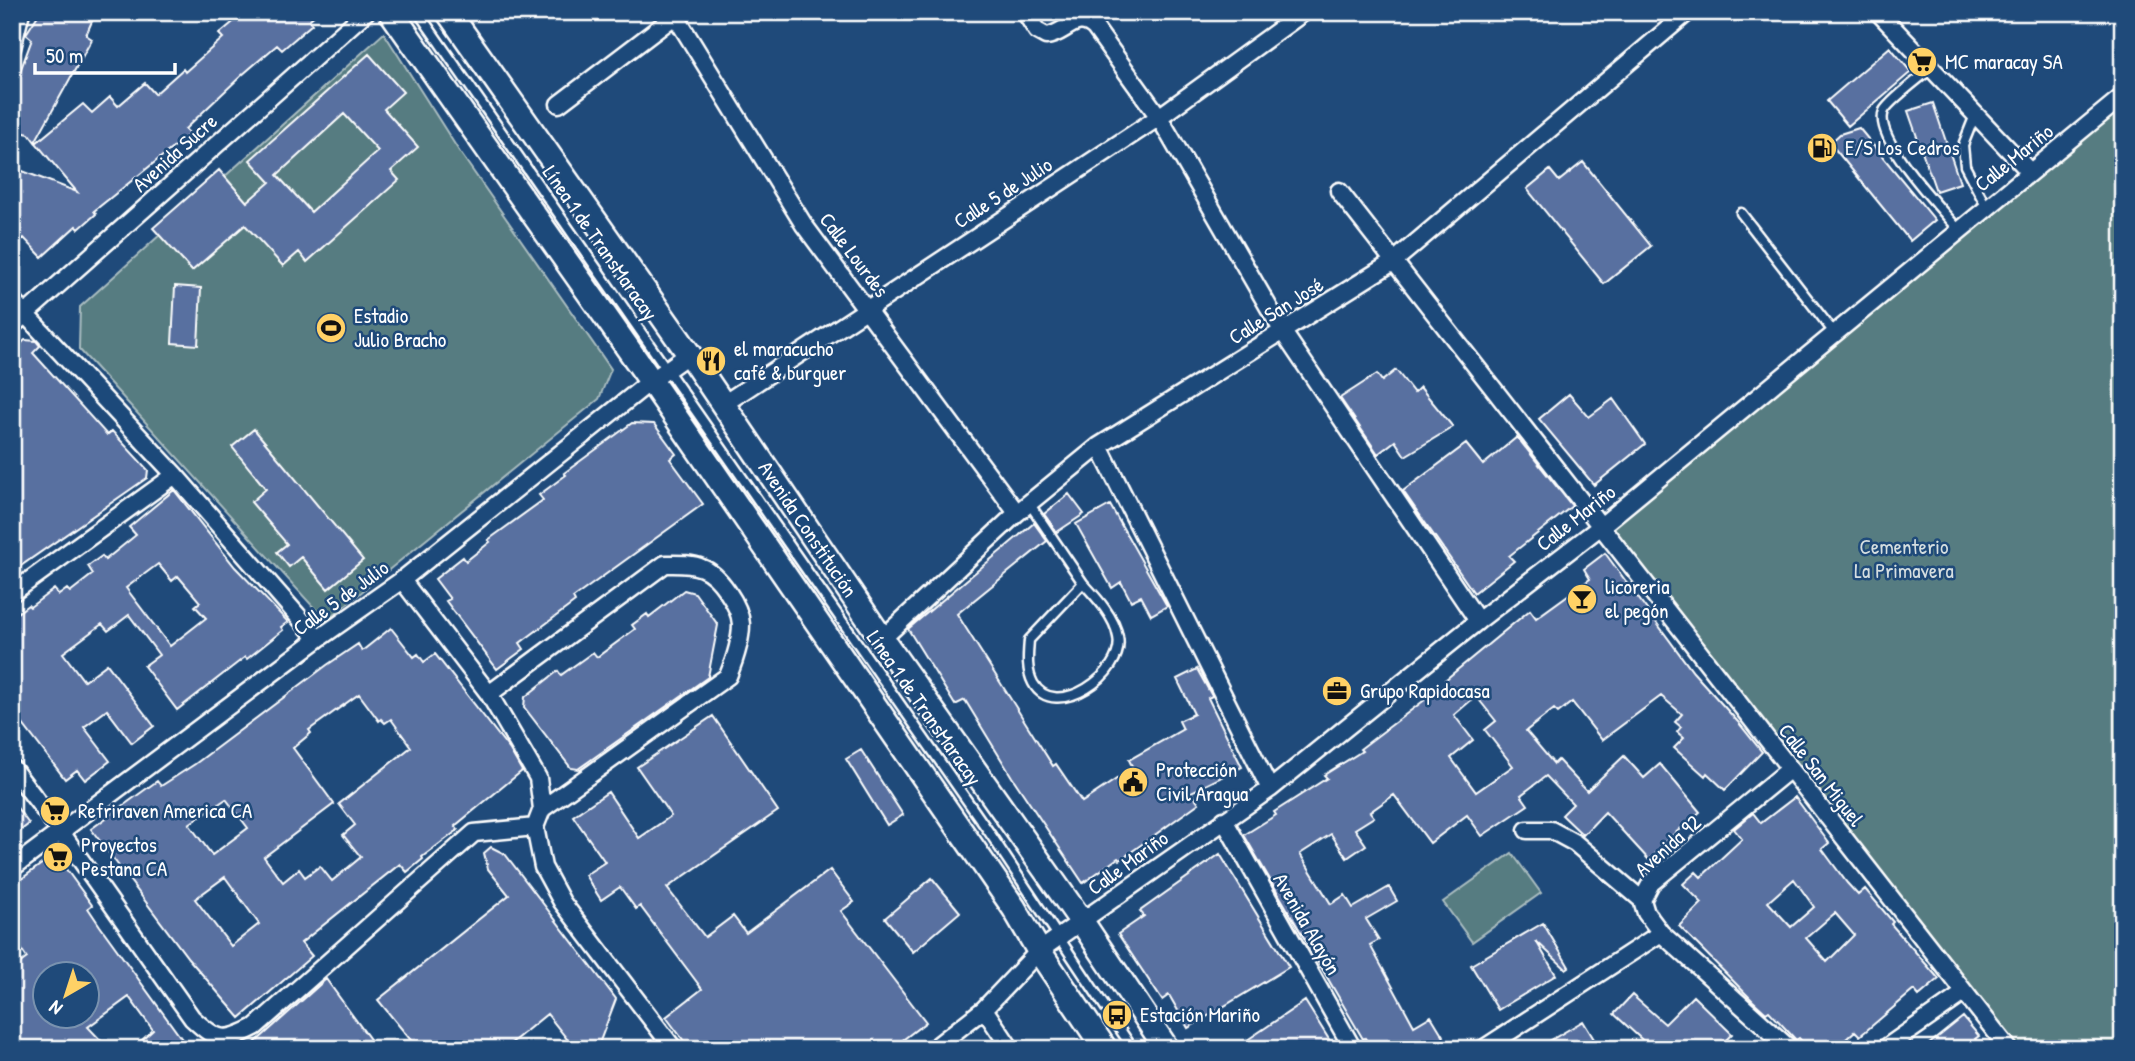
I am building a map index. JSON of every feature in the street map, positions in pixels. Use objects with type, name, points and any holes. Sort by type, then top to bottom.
[{"type":"street","points":[[12,48],[21,12]]},
{"type":"street","name":"Avenida Sucre","points":[[18,321],[366,12]]},
{"type":"street","name":"Avenida Constitución","points":[[391,12],[659,376],[1105,1049]]},
{"type":"street","name":"Avenida Constitución","points":[[448,12],[689,354],[882,639],[1082,922],[1167,1049]]},
{"type":"street","points":[[1025,12],[1037,31],[1046,36],[1055,34],[1076,20],[1091,24],[1158,117],[1283,332],[1478,621]]},
{"type":"street","name":"Calle 5 de Julio","points":[[722,405],[1158,117],[1304,12]]},
{"type":"street","name":"Calle San José","points":[[882,639],[1023,508],[1099,446],[1394,262],[1688,12]]},
{"type":"street","points":[[1878,12],[2030,172]]},
{"type":"street","points":[[559,104],[676,13]]},
{"type":"street","name":"Calle Lourdes","points":[[676,13],[804,225],[1023,508]]},
{"type":"street","name":"Calle Mariño","points":[[933,1049],[984,1009],[1039,951],[1270,789],[1478,621],[1600,527],[2123,96]]},
{"type":"street","name":"Calle San Miguel","points":[[1339,191],[2009,1049]]},
{"type":"street","points":[[12,300],[18,321],[175,475],[318,639]]},
{"type":"street","name":"Calle 5 de Julio","points":[[12,868],[318,639],[402,580],[689,354]]},
{"type":"street","points":[[1099,446],[1270,789]]},
{"type":"street","points":[[12,593],[175,475]]},
{"type":"street","points":[[489,694],[665,564],[704,568],[728,589],[741,621],[737,653],[728,676],[542,809]]},
{"type":"street","points":[[402,580],[489,694],[538,778],[542,809],[536,827],[543,867],[562,902],[674,1049]]},
{"type":"street","points":[[12,768],[61,832],[192,1018],[210,1035],[231,1039],[255,1027],[474,833],[536,827]]},
{"type":"street","name":"Avenida 92","points":[[1790,769],[1651,883],[1642,900],[1646,913],[1661,933],[1790,1049]]},
{"type":"street","name":"Avenida Alayón","points":[[1224,820],[1353,1049]]},
{"type":"street","points":[[1527,830],[1551,830],[1575,843],[1642,900]]},
{"type":"street","points":[[1483,1049],[1661,933]]},
{"type":"street","points":[[1884,1049],[1964,993]]},
{"type":"street","points":[[984,1009],[1011,1049]]},
{"type":"lane","name":"Línea 1 de TransMaracay","points":[[418,12],[659,376],[989,832],[1133,1049]]},
{"type":"lane","points":[[1932,68],[1884,109],[1881,122],[1901,160],[1960,231]]},
{"type":"lane","points":[[1975,115],[1963,145],[1965,166],[1987,208]]},
{"type":"lane","points":[[1741,213],[1835,334]]},
{"type":"lane","points":[[1023,508],[1102,603],[1119,638],[1113,666],[1096,682],[1073,696],[1051,698],[1041,693],[1032,682],[1028,665],[1029,640],[1083,583]]},
{"type":"green space","name":"Estadio Julio Bracho","points":[[384,33],[459,151],[611,369],[599,399],[326,621],[79,349],[80,307]]},
{"type":"green space","name":"Cementerio La Primavera","points":[[2123,96],[2123,1049],[2013,1049],[1600,527]]},
{"type":"green space","points":[[1512,853],[1541,893],[1472,942],[1443,902]]},
{"type":"building","points":[[40,12],[96,12],[86,35],[92,39],[35,142],[29,134],[12,130],[12,93],[32,39],[26,34]]},
{"type":"building","points":[[245,12],[318,12],[309,20],[312,24],[282,50],[277,45],[241,76],[185,129],[190,134],[94,211],[96,214],[79,229],[76,226],[42,257],[24,238],[12,248],[12,167],[77,192],[36,143],[83,104],[92,113],[110,97],[118,106],[145,83],[155,94],[223,38],[219,34]]},
{"type":"building","points":[[1890,47],[1911,72],[1848,126],[1827,101]]},
{"type":"building","points":[[369,54],[403,92],[384,109],[418,147],[391,171],[399,180],[307,262],[299,252],[283,266],[245,225],[192,271],[153,228],[219,170],[247,202],[270,182],[250,160]],"holes":[[[344,114],[378,151],[311,212],[277,175]]]},
{"type":"building","points":[[1933,103],[1960,183],[1936,191],[1908,111]]},
{"type":"building","points":[[1859,128],[1935,220],[1910,241],[1830,143],[1840,134]]},
{"type":"building","points":[[1583,162],[1651,246],[1604,284],[1527,189],[1550,170],[1559,181]]},
{"type":"building","points":[[175,286],[201,288],[198,345],[172,343]]},
{"type":"building","points":[[25,340],[36,341],[40,346],[33,353],[107,435],[112,431],[148,470],[147,478],[12,572],[12,352]]},
{"type":"building","points":[[1396,370],[1414,393],[1420,387],[1453,427],[1405,456],[1395,441],[1378,454],[1340,398],[1377,374],[1382,381]]},
{"type":"building","points":[[1569,394],[1589,417],[1613,399],[1645,444],[1594,485],[1539,419]]},
{"type":"building","points":[[632,423],[654,424],[676,454],[670,459],[703,504],[573,598],[575,602],[520,643],[524,649],[497,669],[446,601],[450,599],[435,579],[463,557],[466,561],[490,542],[488,540],[543,500],[539,495],[566,475],[564,473]]},
{"type":"building","points":[[254,429],[363,560],[328,589],[301,557],[289,567],[277,552],[287,544],[251,502],[266,489],[232,447]]},
{"type":"building","points":[[1517,437],[1572,506],[1509,556],[1514,561],[1474,593],[1403,491],[1466,444],[1483,465]]},
{"type":"building","points":[[174,490],[235,567],[288,622],[281,627],[283,630],[247,659],[245,657],[177,710],[144,666],[159,655],[129,615],[108,631],[102,624],[63,653],[84,681],[107,664],[154,726],[132,743],[107,710],[84,727],[110,761],[85,780],[77,770],[65,779],[12,710],[12,617],[54,589],[59,595],[67,589],[70,592],[93,574],[88,566],[102,556],[105,560],[136,535],[129,527]],"holes":[[[158,564],[172,581],[178,576],[200,602],[195,606],[206,618],[170,646],[126,588]]]},
{"type":"building","points":[[1069,494],[1084,514],[1057,532],[1044,514]]},
{"type":"building","points":[[1110,505],[1167,606],[1151,615],[1141,596],[1131,601],[1121,582],[1112,588],[1076,524]]},
{"type":"building","points":[[1034,523],[1047,541],[957,614],[1053,766],[1056,764],[1082,802],[1133,768],[1129,760],[1183,729],[1179,721],[1194,714],[1177,679],[1197,669],[1212,696],[1208,698],[1242,767],[1191,792],[1199,803],[1083,883],[1012,777],[965,700],[955,705],[908,629]]},
{"type":"building","points":[[1605,553],[1693,672],[1762,752],[1725,790],[1674,748],[1684,738],[1677,732],[1681,727],[1675,722],[1682,714],[1661,696],[1602,740],[1572,702],[1558,713],[1554,709],[1526,731],[1554,764],[1558,760],[1587,791],[1624,756],[1644,778],[1660,764],[1700,812],[1666,841],[1649,860],[1605,812],[1583,835],[1562,815],[1573,804],[1546,776],[1521,795],[1528,805],[1482,836],[1467,815],[1430,843],[1394,795],[1370,812],[1374,817],[1355,829],[1366,845],[1347,858],[1331,834],[1300,854],[1331,904],[1345,895],[1353,908],[1389,887],[1397,901],[1366,919],[1379,940],[1370,945],[1414,1026],[1431,1016],[1451,1049],[1372,1049],[1365,1038],[1363,1039],[1244,835],[1327,778],[1324,775],[1362,751],[1360,749],[1447,683],[1445,680],[1530,610],[1536,618],[1590,579],[1584,569]],"holes":[[[1476,696],[1496,721],[1485,730],[1513,766],[1476,792],[1451,758],[1473,740],[1454,715]]]},
{"type":"building","points":[[684,590],[695,593],[718,625],[708,677],[578,769],[571,768],[524,707],[525,697],[558,671],[561,675],[593,652],[597,657],[635,629],[632,625],[647,614],[649,617]]},
{"type":"building","points":[[391,628],[414,657],[418,654],[424,662],[435,654],[510,750],[522,771],[455,826],[458,830],[407,872],[400,864],[301,943],[312,956],[240,1018],[188,958],[91,829],[157,781],[161,786],[195,764],[358,644],[362,651]],"holes":[[[359,694],[379,721],[381,719],[385,723],[391,719],[411,747],[339,804],[355,825],[343,835],[361,857],[332,881],[320,866],[305,877],[299,869],[283,882],[264,857],[334,804],[293,748],[311,733],[309,730]],[[226,799],[248,828],[212,855],[189,824]],[[225,877],[259,924],[231,946],[195,899]]]},
{"type":"building","points":[[713,716],[778,811],[667,888],[705,937],[733,916],[746,933],[830,870],[854,902],[841,911],[926,1022],[891,1049],[690,1049],[666,1017],[702,989],[640,906],[636,909],[620,887],[601,900],[585,875],[605,862],[573,816],[608,792],[639,838],[671,816],[637,767]]},
{"type":"building","points":[[861,750],[903,815],[887,825],[846,759]]},
{"type":"building","points":[[1795,797],[1829,843],[1822,849],[1847,883],[1858,895],[1865,889],[1893,922],[1891,924],[1939,979],[1919,996],[1914,990],[1860,1036],[1855,1031],[1835,1049],[1809,1049],[1799,1038],[1796,1040],[1679,926],[1702,903],[1683,884],[1696,872],[1701,877],[1742,839],[1734,829],[1753,813],[1761,823]],"holes":[[[1794,879],[1814,907],[1791,927],[1768,902]],[[1835,913],[1854,935],[1827,962],[1806,938]]]},
{"type":"building","points":[[12,801],[29,824],[12,837]]},
{"type":"building","points":[[491,847],[505,854],[616,999],[597,1049],[575,1049],[547,1014],[504,1049],[418,1049],[378,1000],[509,895],[488,869],[484,853]]},
{"type":"building","points":[[55,854],[92,905],[88,908],[100,926],[189,1049],[132,1049],[153,1030],[129,997],[102,1017],[102,960],[32,960],[32,1030],[91,1030],[109,1049],[12,1049],[12,969],[27,958],[12,935],[12,886]]},
{"type":"building","points":[[1220,854],[1289,967],[1188,1028],[1169,995],[1162,1000],[1118,934],[1144,916],[1140,911]]},
{"type":"building","points":[[932,878],[960,912],[913,952],[885,918]]},
{"type":"building","points":[[1543,923],[1569,967],[1566,969],[1536,941],[1556,975],[1498,1010],[1471,965]]},
{"type":"building","points":[[326,979],[377,1049],[248,1049]]},
{"type":"building","points":[[1632,995],[1665,1024],[1693,996],[1732,1034],[1717,1049],[1652,1049],[1614,1014]]},
{"type":"building","points":[[1305,1001],[1335,1049],[1234,1049]]},
{"type":"building","points":[[1963,1017],[1979,1036],[1975,1039],[1983,1049],[1923,1049]]},
{"type":"building","points":[[1583,1021],[1600,1049],[1536,1049]]},
{"type":"place","name":"MC maracay SA","points":[[1922,62]]},
{"type":"place","name":"E/S Los Cedros","points":[[1822,148]]},
{"type":"place","name":"Estadio Julio Bracho","points":[[331,328]]},
{"type":"place","name":"el maracucho café & burguer","points":[[711,361]]},
{"type":"place","name":"licoreria el pegón","points":[[1582,599]]},
{"type":"place","name":"Grupo Rapidocasa","points":[[1337,691]]},
{"type":"place","name":"Protección Civil Aragua","points":[[1133,782]]},
{"type":"place","name":"Refriraven America CA","points":[[55,811]]},
{"type":"place","name":"Proyectos Pestana CA","points":[[58,857]]},
{"type":"place","name":"Estación Mariño","points":[[1117,1015]]}]
